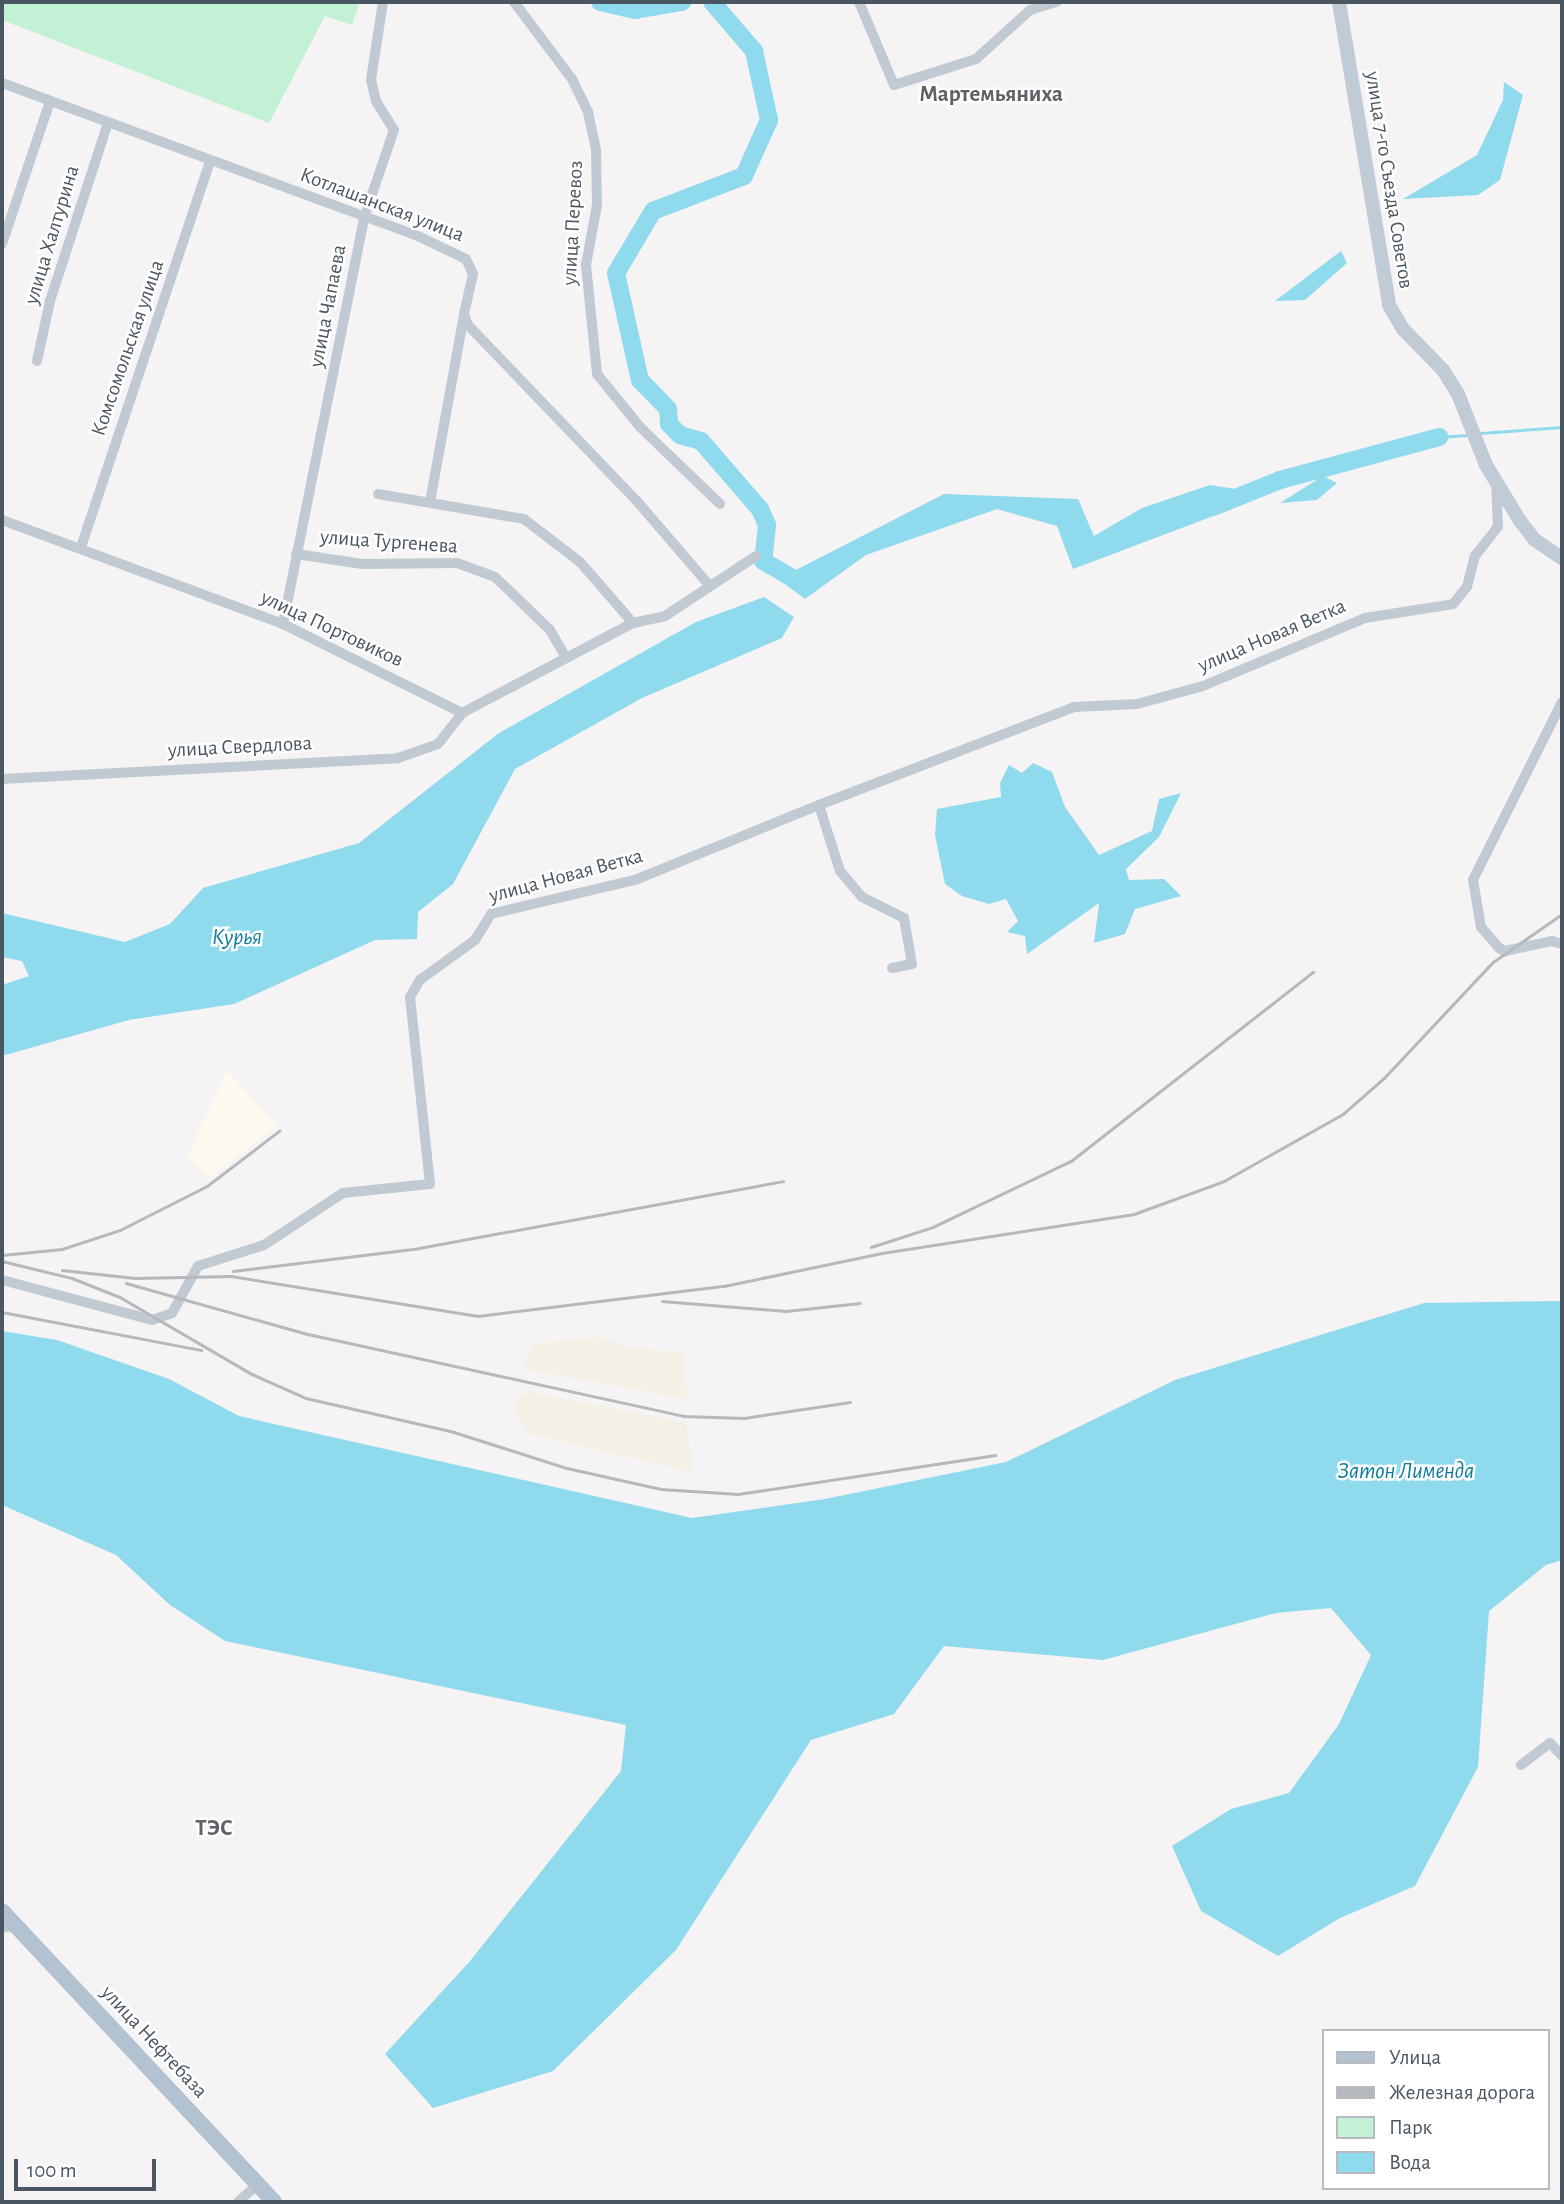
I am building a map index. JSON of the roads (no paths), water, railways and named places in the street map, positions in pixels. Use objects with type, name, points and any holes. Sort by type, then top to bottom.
[{"type":"main road","name":"улица Нефтебаза","points":[[2,1911],[9,1927],[274,2202]]},
{"type":"street","name":"улица Чапаева","points":[[284,624],[364,218],[394,130],[376,101],[371,80],[383,2]]},
{"type":"street","name":"улица Перевоз","points":[[514,2],[572,79],[588,112],[596,150],[597,205],[586,265],[597,374],[640,427],[720,504]]},
{"type":"street","points":[[859,2],[894,85],[976,60],[1030,10],[1057,2]]},
{"type":"street","name":"улица 7-го Съезда Советов","points":[[1339,2],[1389,305],[1402,329],[1443,370],[1458,394],[1496,481],[1535,540],[1562,558]]},
{"type":"street","name":"Котлашанская улица","points":[[2,83],[364,218],[466,259],[473,274],[430,502]]},
{"type":"street","name":"улица Халтурина","points":[[2,244],[50,101]]},
{"type":"street","name":"улица Халтурина","points":[[37,361],[50,301],[108,122]]},
{"type":"street","name":"Комсомольская улица","points":[[81,547],[210,161]]},
{"type":"street","points":[[464,314],[486,345],[636,500],[710,586]]},
{"type":"street","name":"улица Новая Ветка","points":[[2,1280],[152,1320],[172,1313],[198,1266],[264,1245],[343,1193],[430,1184],[410,997],[420,980],[475,940],[491,914],[635,880],[1074,707],[1137,704],[1190,690],[1260,666],[1365,618],[1452,604],[1467,587],[1475,556],[1498,527],[1496,481]]},
{"type":"street","name":"улица Тургенева","points":[[378,494],[524,519],[580,562],[633,623]]},
{"type":"street","name":"улица Портовиков","points":[[2,520],[284,624],[462,713]]},
{"type":"street","name":"улица Тургенева","points":[[296,554],[362,564],[457,563],[495,577],[550,630],[566,658]]},
{"type":"street","points":[[462,713],[633,623],[665,616],[756,556]]},
{"type":"street","points":[[1562,702],[1473,880],[1481,927],[1499,948],[1505,951],[1552,941],[1562,944]]},
{"type":"street","name":"улица Свердлова","points":[[2,779],[398,758],[439,744],[462,713]]},
{"type":"street","points":[[820,805],[840,871],[862,897],[904,918],[912,964],[892,968]]},
{"type":"street","points":[[1521,1765],[1550,1742],[1561,1751]]},
{"type":"street","points":[[238,2202],[258,2184]]},
{"type":"water","points":[[1504,82],[1523,95],[1500,180],[1478,195],[1403,199],[1477,155],[1503,100]]},
{"type":"water","points":[[1341,251],[1347,263],[1305,300],[1275,301]]},
{"type":"water","points":[[1323,476],[1337,483],[1317,500],[1280,503]]},
{"type":"water","points":[[1210,485],[1236,489],[1232,509],[1073,569],[1057,526],[997,509],[866,555],[805,599],[786,585],[796,570],[944,494],[1078,499],[1094,536],[1142,508]]},
{"type":"water","name":"Курья","points":[[764,597],[794,617],[782,638],[642,698],[515,769],[453,884],[418,912],[417,939],[375,940],[234,1004],[129,1020],[2,1056],[2,985],[29,976],[22,961],[2,957],[2,913],[125,942],[170,924],[203,888],[359,843],[499,733],[696,622]]},
{"type":"water","points":[[1033,763],[1052,772],[1065,807],[1099,855],[1152,831],[1159,799],[1181,793],[1159,837],[1126,869],[1129,880],[1164,879],[1181,896],[1135,909],[1125,934],[1094,943],[1099,903],[1027,954],[1025,936],[1007,932],[1018,921],[1006,899],[989,904],[962,896],[945,884],[935,835],[937,809],[1001,797],[1000,783],[1009,765],[1022,773]]},
{"type":"water","name":"Затон Лименда","points":[[1562,1301],[1562,1560],[1546,1565],[1489,1611],[1478,1767],[1415,1886],[1340,1918],[1278,1956],[1201,1911],[1172,1846],[1231,1809],[1289,1793],[1339,1724],[1371,1655],[1331,1608],[1276,1613],[1103,1660],[944,1646],[894,1714],[811,1740],[676,1950],[553,2071],[433,2108],[385,2054],[470,1961],[621,1771],[626,1725],[225,1641],[170,1605],[116,1555],[2,1505],[2,1331],[57,1340],[169,1379],[239,1416],[692,1518],[825,1499],[1006,1462],[1175,1380],[1424,1303]]},
{"type":"waterway","points":[[600,2],[635,10],[682,2]]},
{"type":"waterway","points":[[712,2],[754,51],[769,120],[744,176],[653,211],[616,273],[640,380],[668,409],[669,424],[680,435],[701,441],[760,509],[767,525],[763,561],[797,581],[811,574]]},
{"type":"waterway","points":[[1481,433],[1562,427]]},
{"type":"waterway","points":[[1439,437],[1467,435]]},
{"type":"waterway","points":[[1213,507],[1280,480],[1439,437]]},
{"type":"railway","points":[[62,1270],[135,1278],[231,1276],[478,1316],[724,1286],[882,1253],[1134,1214],[1224,1181],[1343,1114],[1384,1078],[1493,962],[1562,914]]},
{"type":"railway","points":[[871,1247],[933,1227],[1071,1161],[1313,972]]},
{"type":"railway","points":[[2,1255],[62,1249],[120,1230],[207,1186],[279,1131]]},
{"type":"railway","points":[[233,1271],[419,1248],[783,1181]]},
{"type":"railway","points":[[2,1261],[72,1278],[120,1297],[252,1374],[306,1398],[454,1432],[567,1468],[661,1489],[738,1494],[995,1455]]},
{"type":"railway","points":[[126,1283],[308,1334],[683,1416],[744,1418],[850,1402]]},
{"type":"railway","points":[[662,1301],[786,1311],[860,1303]]},
{"type":"railway","points":[[2,1312],[201,1350]]},
{"type":"district","name":"Мартемьяниха","points":[[991,95]]},
{"type":"district","name":"ТЭС","points":[[214,1829]]}]
